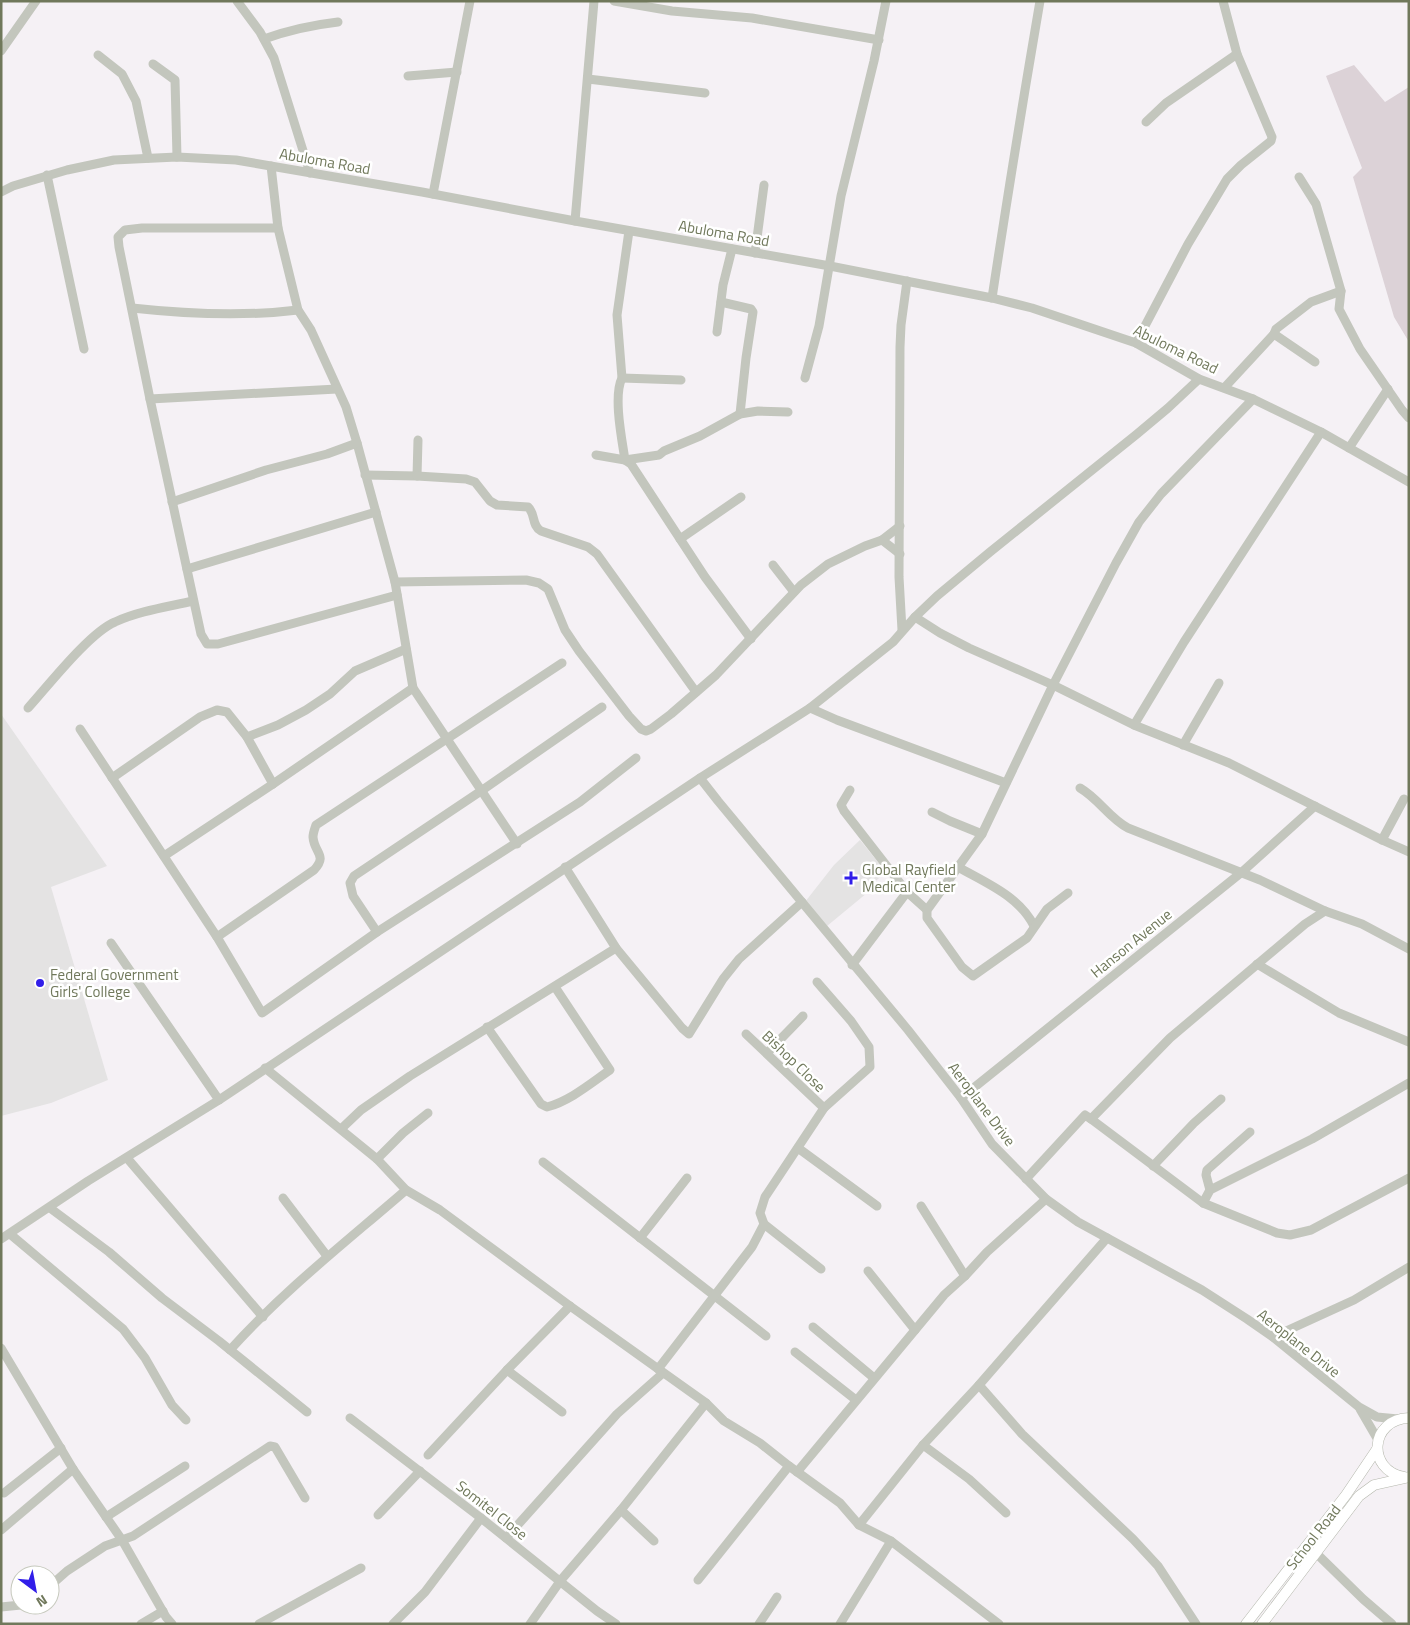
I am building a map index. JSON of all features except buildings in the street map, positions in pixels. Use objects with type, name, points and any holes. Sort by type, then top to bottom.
[{"type":"main road","points":[[1398,1419],[1409,1418]]},
{"type":"main road","name":"School Road","points":[[1246,1624],[1346,1495],[1377,1444],[1382,1431],[1398,1419]]},
{"type":"main road","points":[[1377,1444],[1380,1460],[1386,1469],[1396,1476],[1408,1477]]},
{"type":"main road","points":[[1262,1624],[1352,1504],[1365,1490],[1382,1482],[1408,1477]]},
{"type":"street","points":[[1,51],[36,1]]},
{"type":"street","points":[[237,1],[264,39],[274,58],[310,173]]},
{"type":"street","points":[[433,194],[470,1]]},
{"type":"street","points":[[575,221],[594,1]]},
{"type":"street","points":[[614,1],[672,11],[752,18],[879,40]]},
{"type":"street","points":[[805,378],[819,326],[841,196],[879,40],[886,1]]},
{"type":"street","points":[[992,298],[1040,1]]},
{"type":"street","points":[[1136,343],[1188,244],[1227,179],[1271,141],[1272,137],[1237,54],[1223,1]]},
{"type":"street","points":[[264,39],[287,30],[338,22]]},
{"type":"street","points":[[1146,122],[1166,103],[1237,54]]},
{"type":"street","points":[[98,55],[122,74],[136,101],[148,158]]},
{"type":"street","points":[[154,64],[175,80],[177,157]]},
{"type":"street","points":[[408,76],[457,72]]},
{"type":"street","points":[[588,79],[705,93]]},
{"type":"street","name":"Abuloma Road","points":[[1,192],[46,175],[88,164],[177,157],[236,160],[830,266],[992,298],[1049,314],[1136,343],[1199,378],[1254,398],[1321,432],[1409,482]]},
{"type":"street","points":[[271,166],[278,228],[298,310],[311,330],[346,407],[357,443],[395,582],[413,688],[517,844]]},
{"type":"street","points":[[46,175],[84,349]]},
{"type":"street","points":[[1298,177],[1316,204],[1341,291],[1339,309],[1360,349],[1409,418]]},
{"type":"street","points":[[756,253],[764,185]]},
{"type":"street","points":[[278,228],[142,228],[125,230],[118,237],[150,399],[201,634],[207,644],[218,644],[397,595]]},
{"type":"street","points":[[629,231],[617,315],[622,378],[620,384],[619,417],[625,460],[631,464],[705,577],[751,639]]},
{"type":"street","points":[[717,332],[732,249]]},
{"type":"street","points":[[902,630],[900,595],[900,347],[907,281]]},
{"type":"street","points":[[1225,387],[1274,334],[1276,329],[1311,302],[1341,291]]},
{"type":"street","points":[[721,302],[751,309],[754,312],[746,358],[740,414]]},
{"type":"street","points":[[132,308],[220,315],[275,313],[298,310]]},
{"type":"street","points":[[1274,334],[1316,362]]},
{"type":"street","points":[[622,378],[681,380]]},
{"type":"street","points":[[1,1239],[88,1181],[219,1100],[565,867],[810,708],[887,647],[915,617],[990,552],[1144,429],[1199,378]]},
{"type":"street","points":[[150,399],[337,389]]},
{"type":"street","points":[[1349,448],[1388,389]]},
{"type":"street","points":[[1068,893],[1047,909],[1027,938],[973,976],[962,967],[927,918],[927,910],[982,834],[1053,685],[1139,522],[1161,494],[1254,398]]},
{"type":"street","points":[[596,455],[625,460],[659,456],[664,451],[700,436],[740,414],[758,411],[788,412]]},
{"type":"street","points":[[1134,725],[1184,642],[1321,432]]},
{"type":"street","points":[[417,476],[418,440]]},
{"type":"street","points":[[172,502],[266,470],[327,454],[357,443]]},
{"type":"street","points":[[365,475],[466,479],[475,482],[490,501],[497,505],[528,507],[534,515],[534,524],[537,529],[588,547],[597,554],[696,692]]},
{"type":"street","points":[[680,539],[741,497]]},
{"type":"street","points":[[187,569],[376,512]]},
{"type":"street","points":[[395,582],[526,580],[539,583],[548,589],[565,630],[579,651],[640,729],[646,731],[716,675],[813,574],[828,564],[882,540],[900,526]]},
{"type":"street","points":[[882,540],[900,554]]},
{"type":"street","points":[[773,565],[794,592]]},
{"type":"street","points":[[28,708],[91,640],[113,623],[140,613],[193,601]]},
{"type":"street","points":[[915,617],[969,648],[1053,685],[1134,725],[1229,763],[1409,852]]},
{"type":"street","points":[[247,737],[278,725],[306,710],[330,694],[355,671],[406,649]]},
{"type":"street","points":[[217,937],[320,864],[321,856],[313,836],[316,825],[562,663]]},
{"type":"street","points":[[1183,745],[1219,683]]},
{"type":"street","points":[[164,856],[413,688]]},
{"type":"street","points":[[377,932],[353,896],[350,883],[354,876],[602,707]]},
{"type":"street","points":[[810,708],[837,720],[1006,783]]},
{"type":"street","points":[[112,778],[200,717],[217,710],[227,712],[247,737],[273,784]]},
{"type":"street","points":[[80,729],[217,937],[262,1013],[377,932],[580,802],[636,758]]},
{"type":"street","name":"Aeroplane Drive","points":[[700,778],[852,965],[908,1030],[961,1098],[992,1144],[1026,1180],[1046,1199],[1078,1222],[1202,1290],[1273,1337],[1358,1407]]},
{"type":"street","points":[[1080,788],[1089,793],[1119,824],[1242,872],[1325,911],[1362,924],[1409,949]]},
{"type":"street","points":[[850,790],[841,805],[877,856],[907,892],[927,910]]},
{"type":"street","points":[[1382,840],[1404,798]]},
{"type":"street","name":"Hanson Avenue","points":[[961,1098],[1242,872],[1315,806]]},
{"type":"street","points":[[932,812],[950,822],[982,834]]},
{"type":"street","points":[[565,867],[616,948],[689,1034],[723,979],[739,959],[802,902]]},
{"type":"street","points":[[958,867],[1011,897],[1028,914],[1034,926]]},
{"type":"street","points":[[852,965],[907,892]]},
{"type":"street","points":[[1091,1119],[1170,1038],[1305,924],[1325,911]]},
{"type":"street","points":[[111,943],[219,1100]]},
{"type":"street","points":[[340,1129],[361,1110],[386,1092],[486,1027],[555,987],[616,948]]},
{"type":"street","points":[[1257,964],[1339,1013],[1409,1042]]},
{"type":"street","points":[[818,982],[851,1021],[869,1047],[870,1067],[824,1108],[766,1197],[760,1213],[764,1224],[821,1269]]},
{"type":"street","points":[[486,1027],[541,1104],[547,1107],[552,1106],[580,1090],[610,1070],[555,987]]},
{"type":"street","points":[[767,1053],[803,1016]]},
{"type":"street","name":"Bishop Close","points":[[746,1034],[824,1108]]},
{"type":"street","points":[[265,1068],[377,1159],[406,1190],[440,1210],[706,1403],[724,1421],[760,1443],[840,1503],[859,1525],[891,1542],[1000,1624]]},
{"type":"street","points":[[1203,1203],[1210,1190],[1312,1139],[1409,1083]]},
{"type":"street","points":[[1153,1166],[1194,1123],[1221,1099]]},
{"type":"street","points":[[377,1159],[403,1133],[428,1113]]},
{"type":"street","points":[[1026,1180],[1085,1115],[1203,1203],[1277,1233],[1290,1235],[1311,1230],[1409,1178]]},
{"type":"street","points":[[1210,1190],[1206,1175],[1207,1170],[1250,1132]]},
{"type":"street","points":[[798,1148],[877,1206]]},
{"type":"street","points":[[127,1158],[263,1317]]},
{"type":"street","points":[[543,1162],[766,1336]]},
{"type":"street","points":[[640,1238],[686,1178]]},
{"type":"street","points":[[230,1350],[249,1328],[327,1256],[354,1236],[406,1190]]},
{"type":"street","points":[[284,1198],[327,1256]]},
{"type":"street","points":[[797,1472],[944,1295],[987,1252],[1046,1199]]},
{"type":"street","points":[[921,1206],[965,1276]]},
{"type":"street","points":[[50,1208],[109,1252],[162,1298],[307,1412]]},
{"type":"street","points":[[506,1538],[617,1414],[661,1371],[714,1296],[752,1247],[764,1224]]},
{"type":"street","points":[[10,1234],[123,1329],[145,1358],[172,1405],[186,1420]]},
{"type":"street","points":[[859,1525],[923,1446],[979,1385],[1107,1238]]},
{"type":"street","points":[[1273,1337],[1354,1300],[1409,1267]]},
{"type":"street","points":[[868,1271],[915,1330]]},
{"type":"street","points":[[428,1455],[570,1306]]},
{"type":"street","points":[[812,1327],[874,1378]]},
{"type":"street","points":[[1,1348],[74,1469],[122,1540],[172,1624]]},
{"type":"street","points":[[795,1352],[856,1400]]},
{"type":"street","points":[[507,1370],[562,1412]]},
{"type":"street","points":[[979,1385],[1022,1434],[1090,1496],[1158,1566],[1196,1624]]},
{"type":"street","points":[[530,1624],[560,1580],[620,1510],[706,1403]]},
{"type":"street","points":[[1358,1407],[1377,1417],[1398,1419]]},
{"type":"street","points":[[1358,1407],[1377,1444]]},
{"type":"street","name":"Somitel Close","points":[[350,1418],[616,1624]]},
{"type":"street","points":[[60,1577],[105,1546],[133,1536],[270,1446],[275,1447],[305,1498]]},
{"type":"street","points":[[923,1446],[969,1479],[1006,1513]]},
{"type":"street","points":[[4,1493],[61,1448]]},
{"type":"street","points":[[106,1517],[185,1466]]},
{"type":"street","points":[[698,1580],[789,1466]]},
{"type":"street","points":[[1,1530],[74,1469]]},
{"type":"street","points":[[378,1514],[420,1471]]},
{"type":"street","points":[[620,1510],[654,1540]]},
{"type":"street","points":[[393,1624],[425,1592],[481,1518]]},
{"type":"street","points":[[840,1624],[891,1542]]},
{"type":"street","points":[[1316,1553],[1363,1599],[1392,1624]]},
{"type":"street","points":[[259,1624],[361,1568]]},
{"type":"street","points":[[759,1624],[777,1597]]},
{"type":"street","points":[[140,1624],[163,1611]]},
{"type":"shaded area","points":[[1354,65],[1385,102],[1409,87],[1409,342],[1394,317],[1353,177],[1362,168],[1326,76]]},
{"type":"shaded area","name":"Federal Government Girls' College","points":[[1,714],[107,866],[51,887],[108,1080],[51,1103],[1,1116]]},
{"type":"shaded area","name":"Global Rayfield Medical Center","points":[[860,840],[886,872],[871,885],[873,888],[827,926],[805,902],[834,865]]},
{"type":"place","name":"Global Rayfield Medical Center","points":[[851,878]]},
{"type":"place","name":"Federal Government Girls' College","points":[[40,983]]}]
